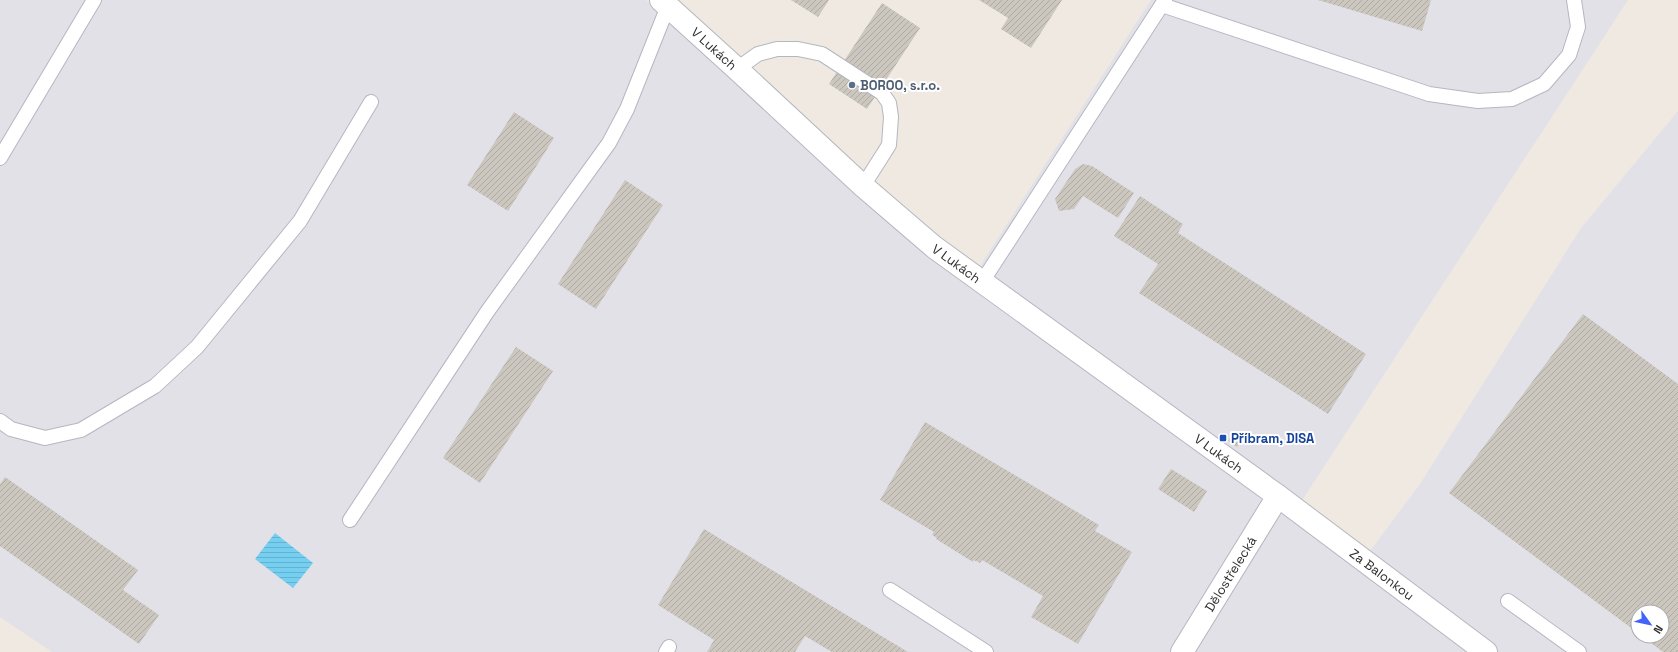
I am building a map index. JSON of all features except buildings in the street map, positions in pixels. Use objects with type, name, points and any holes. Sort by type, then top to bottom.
[{"type":"street","name":"V Lukách","points":[[665,3],[863,186],[934,247],[1278,496]]},
{"type":"street","name":"Dělostřelecká","points":[[1182,652],[1278,496]]},
{"type":"street","name":"Za Balonkou","points":[[1278,496],[1486,652]]},
{"type":"lane","points":[[0,158],[94,0]]},
{"type":"lane","points":[[982,282],[1163,3],[1429,94],[1478,102],[1512,99],[1544,84],[1569,55],[1578,27],[1574,0]]},
{"type":"lane","points":[[350,520],[487,312],[609,143],[627,109],[665,3]]},
{"type":"lane","points":[[737,69],[758,54],[777,49],[798,49],[822,54],[882,93],[889,103],[891,117],[889,145],[863,186]]},
{"type":"lane","points":[[0,422],[11,429],[45,438],[81,430],[156,386],[197,347],[300,221],[371,102]]},
{"type":"lane","points":[[890,590],[986,652]]},
{"type":"lane","points":[[1508,600],[1579,652]]},
{"type":"shaded area","points":[[0,0],[646,0],[863,186],[973,277],[1151,0],[1628,0],[1301,502],[1370,551],[1420,484],[1581,228],[1678,111],[1678,652],[52,652],[0,617]]},
{"type":"water","points":[[275,533],[313,563],[293,588],[255,559]]},
{"type":"place","name":"BOROO, s.r.o.","points":[[852,85]]},
{"type":"place","name":"Příbram, DISA","points":[[1223,438]]}]
